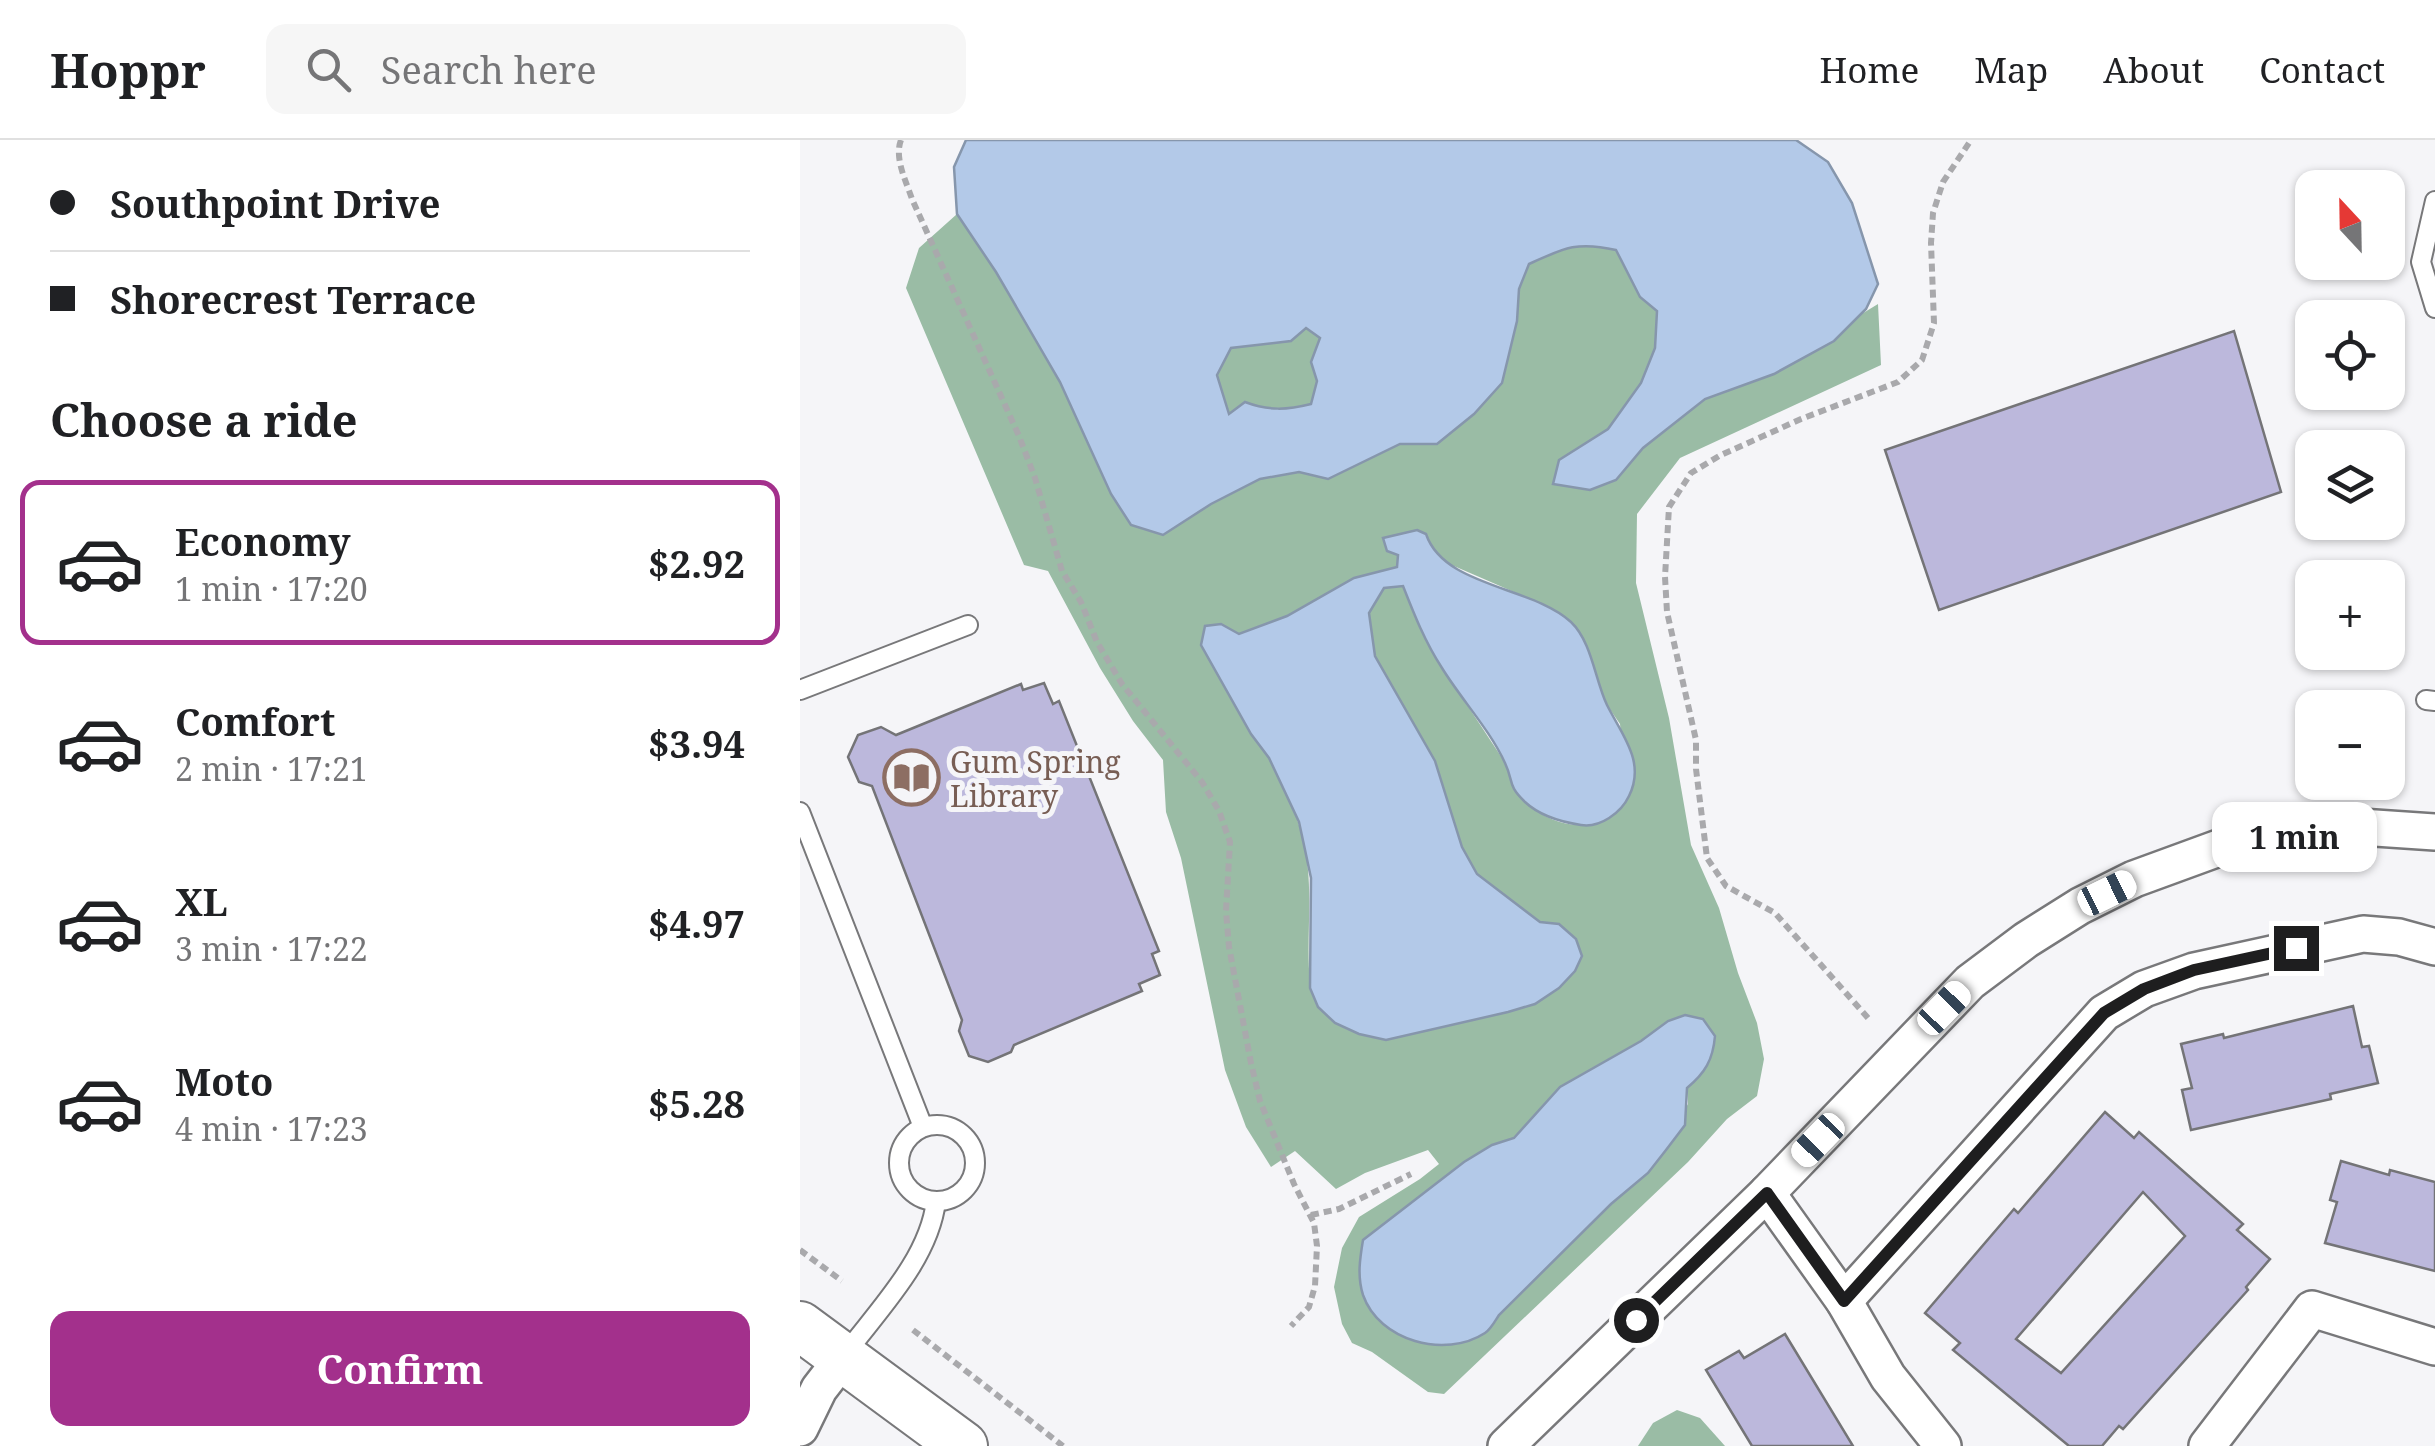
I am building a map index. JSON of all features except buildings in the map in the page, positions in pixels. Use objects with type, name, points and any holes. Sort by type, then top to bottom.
[{"type":"street","points":[[1506,1446],[1767,1193],[1970,982],[2026,940],[2080,906],[2134,879],[2188,858],[2274,835],[2330,826],[2435,832]]},
{"type":"street","points":[[1844,1301],[2104,1013],[2144,989],[2194,970],[2363,934],[2399,937],[2435,947]]},
{"type":"street","points":[[1767,1193],[1844,1301],[1888,1378],[1943,1446]]},
{"type":"street","points":[[2207,1446],[2312,1309],[2435,1347]]},
{"type":"street","points":[[800,1326],[962,1446]]},
{"type":"street","points":[[800,1428],[819,1389],[843,1358]]},
{"type":"lane","points":[[2435,201],[2421,262],[2435,308]]},
{"type":"lane","points":[[800,690],[968,624]]},
{"type":"lane","points":[[800,812],[923,1128]]},
{"type":"lane","points":[[936,1125],[961,1133],[974,1155],[970,1181],[962,1192],[936,1201],[916,1195],[908,1187],[899,1165],[904,1142],[923,1128],[936,1125]]},
{"type":"lane","points":[[843,1358],[910,1266],[928,1234],[936,1201]]},
{"type":"path","points":[[900,140],[902,169],[912,198],[1020,436],[1062,570],[1122,684],[1202,782],[1230,842],[1226,911],[1229,946],[1251,1064],[1260,1101],[1310,1216],[1317,1246],[1316,1286],[1309,1307],[1291,1326]]},
{"type":"path","points":[[1868,1018],[1775,913],[1726,886],[1707,858],[1696,740],[1667,612],[1669,507],[1691,473],[1719,456],[1898,382],[1922,360],[1934,323],[1934,213],[1943,182],[1971,140]]},
{"type":"path","points":[[1310,1216],[1339,1209],[1411,1174]]},
{"type":"path","points":[[800,1250],[842,1281]]},
{"type":"path","points":[[913,1330],[1064,1446]]},
{"type":"green space","points":[[957,214],[1060,382],[1111,494],[1131,525],[1163,535],[1260,479],[1299,472],[1329,479],[1400,444],[1437,444],[1474,414],[1502,383],[1517,321],[1519,289],[1529,264],[1562,250],[1591,246],[1616,250],[1640,297],[1657,311],[1655,348],[1641,383],[1608,429],[1559,460],[1554,484],[1590,490],[1616,480],[1643,448],[1705,399],[1774,374],[1834,341],[1855,318],[1878,304],[1881,365],[1680,458],[1637,514],[1636,583],[1669,718],[1691,845],[1719,908],[1757,1023],[1764,1059],[1757,1096],[1727,1119],[1688,1162],[1444,1394],[1428,1392],[1372,1352],[1352,1343],[1342,1324],[1334,1287],[1342,1248],[1359,1217],[1439,1164],[1428,1150],[1365,1173],[1336,1189],[1295,1151],[1271,1167],[1246,1127],[1225,1070],[1181,858],[1166,812],[1163,760],[1100,668],[1048,571],[1024,565],[906,288],[919,248]],"holes":[[[1426,534],[1431,550],[1447,563],[1551,608],[1585,645],[1607,705],[1620,724],[1628,799],[1605,818],[1580,825],[1553,820],[1527,804],[1436,653],[1403,585],[1384,587],[1369,613],[1375,656],[1435,761],[1462,847],[1477,874],[1506,898],[1540,922],[1559,924],[1508,1012],[1382,1039],[1346,1029],[1318,1006],[1310,983],[1308,870],[1293,807],[1201,645],[1221,624],[1239,634],[1287,616],[1354,578],[1398,567],[1399,555]],[[1668,1021],[1715,1036],[1714,1045],[1707,1065],[1687,1088],[1688,1104],[1648,1173],[1611,1204],[1499,1315],[1487,1332],[1364,1240],[1464,1162],[1513,1138]]]},
{"type":"green space","points":[[1306,327],[1321,338],[1311,361],[1317,381],[1312,404],[1278,409],[1245,403],[1230,415],[1217,375],[1231,348],[1261,345]]},
{"type":"green space","points":[[1677,1410],[1700,1418],[1725,1446],[1638,1446],[1653,1423]]},
{"type":"water","points":[[966,140],[1796,140],[1828,162],[1852,203],[1878,284],[1866,309],[1834,341],[1774,374],[1705,399],[1643,448],[1616,480],[1590,490],[1553,484],[1559,460],[1608,429],[1641,383],[1655,348],[1657,311],[1640,297],[1616,250],[1581,246],[1562,250],[1529,264],[1519,289],[1517,321],[1502,383],[1474,414],[1437,444],[1400,444],[1328,479],[1299,472],[1260,479],[1163,535],[1131,525],[1111,494],[1060,382],[957,214],[954,167]],"holes":[[[1306,328],[1320,338],[1311,362],[1317,381],[1311,404],[1278,409],[1245,402],[1229,414],[1217,375],[1231,348],[1291,341]]]},
{"type":"water","points":[[1417,530],[1426,534],[1436,552],[1451,565],[1554,610],[1571,622],[1588,650],[1607,705],[1630,749],[1635,772],[1625,802],[1609,818],[1595,824],[1566,822],[1531,807],[1516,791],[1499,751],[1436,658],[1403,586],[1384,588],[1369,613],[1375,656],[1435,761],[1462,847],[1477,874],[1540,922],[1559,924],[1576,939],[1582,956],[1575,971],[1559,988],[1535,1004],[1386,1040],[1335,1023],[1318,1007],[1310,988],[1311,878],[1299,822],[1269,758],[1251,734],[1201,645],[1205,626],[1221,624],[1239,634],[1287,616],[1354,578],[1397,567],[1398,555],[1387,551],[1383,538]]},
{"type":"water","points":[[1685,1015],[1703,1019],[1715,1036],[1712,1052],[1703,1071],[1687,1088],[1685,1125],[1648,1173],[1611,1204],[1485,1333],[1469,1341],[1433,1345],[1398,1334],[1383,1324],[1371,1311],[1361,1288],[1363,1240],[1464,1162],[1492,1145],[1514,1138],[1560,1087],[1668,1021]]},
{"type":"place","name":"Gum Spring Library","points":[[911,778]]},
{"type":"route","points":[[1636,1320],[1767,1193],[1844,1301],[2104,1013],[2144,989],[2194,970],[2296,948]]}]
